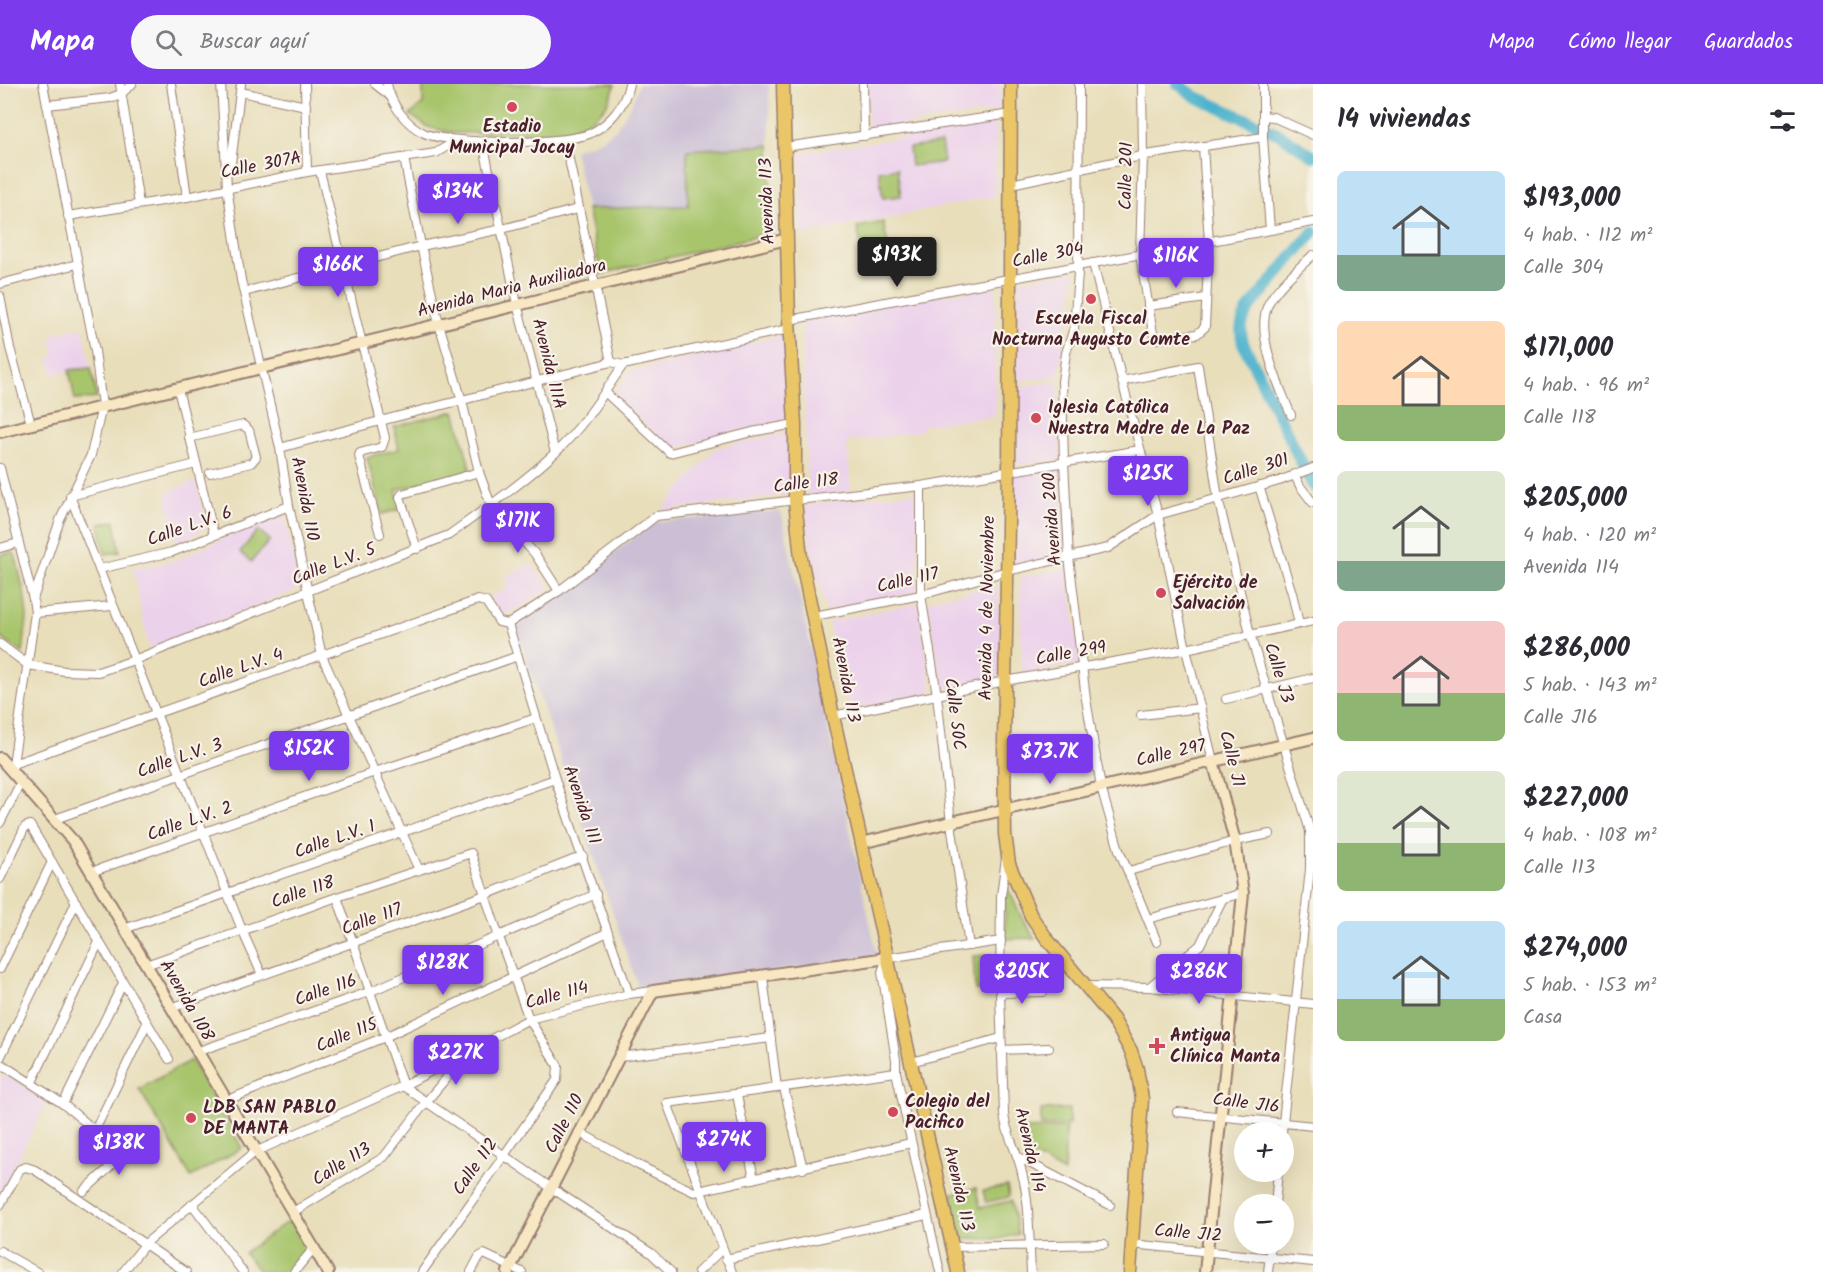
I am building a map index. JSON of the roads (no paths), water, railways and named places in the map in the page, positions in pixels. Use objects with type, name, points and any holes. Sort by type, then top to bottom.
[{"type":"main road","name":"Avenida 113","points":[[783,84],[789,325],[795,424],[795,501],[801,558],[833,716],[958,1272]]},
{"type":"main road","name":"Avenida 4 de Noviembre","points":[[1011,84],[1009,472],[1005,681],[1007,854],[1017,885],[1031,916],[1122,1034],[1131,1051],[1141,1085],[1142,1099],[1130,1272]]},
{"type":"street","points":[[33,599],[69,496],[91,455],[102,406],[95,351],[43,84]]},
{"type":"street","points":[[120,84],[139,204]]},
{"type":"street","points":[[47,105],[110,98],[121,94],[132,84]]},
{"type":"street","points":[[171,84],[187,197]]},
{"type":"street","points":[[221,84],[227,187]]},
{"type":"street","points":[[305,84],[307,172]]},
{"type":"street","points":[[375,84],[390,96]]},
{"type":"street","points":[[387,84],[390,96],[398,110],[418,130],[434,137],[483,142],[565,140],[589,134],[606,123],[624,101],[629,84]]},
{"type":"street","points":[[863,84],[864,136]]},
{"type":"street","name":"Avenida 200","points":[[1080,84],[1078,266],[1074,328],[1066,353],[1062,381],[1069,557],[1092,741],[1101,788],[1119,850],[1157,942]]},
{"type":"street","name":"Calle 201","points":[[1142,84],[1143,156],[1140,255],[1153,333],[1157,339],[1201,333],[1205,327],[1206,298]]},
{"type":"street","points":[[1263,84],[1263,136],[1270,230]]},
{"type":"street","points":[[227,187],[241,88],[306,106]]},
{"type":"street","points":[[784,147],[1011,114]]},
{"type":"street","points":[[1263,117],[1273,117],[1313,135]]},
{"type":"street","points":[[1011,184],[1143,156],[1263,136]]},
{"type":"street","name":"Calle 307A","points":[[68,216],[187,197],[307,172],[436,153],[457,140]]},
{"type":"street","points":[[565,140],[611,362]]},
{"type":"street","name":"Avenida 111A","points":[[483,142],[517,304],[555,453]]},
{"type":"street","points":[[1148,306],[1206,298],[1209,243],[1203,146]]},
{"type":"street","points":[[404,158],[439,324],[462,401],[479,472],[491,505],[535,554],[559,591]]},
{"type":"street","points":[[320,171],[381,419],[384,442],[382,447],[360,453],[359,456],[380,534]]},
{"type":"street","name":"Avenida 110","points":[[227,187],[244,292],[280,448],[289,506],[322,656],[419,870]]},
{"type":"street","points":[[244,292],[421,246],[578,210]]},
{"type":"street","name":"Calle 304","points":[[623,365],[789,325],[1010,279],[1313,222]]},
{"type":"street","name":"Avenida Maria Auxiliadora","points":[[0,432],[787,239]]},
{"type":"street","points":[[1291,415],[1268,353],[1267,306],[1313,255]]},
{"type":"street","name":"Calle J1","points":[[1094,263],[1122,381],[1158,515],[1186,649],[1236,841],[1243,893],[1205,1272]]},
{"type":"street","points":[[0,284],[77,264]]},
{"type":"street","points":[[0,296],[10,348],[31,424]]},
{"type":"street","points":[[0,351],[10,348]]},
{"type":"street","points":[[280,448],[381,419],[462,401],[611,362],[623,365]]},
{"type":"street","name":"Calle L.V. 5","points":[[0,644],[28,665],[65,672],[98,672],[134,660],[449,535],[491,505],[555,453],[573,435],[623,365]]},
{"type":"street","name":"Calle J3","points":[[1122,381],[1198,366],[1218,498],[1250,634],[1310,831],[1311,869],[1283,1122]]},
{"type":"street","points":[[178,389],[214,535]]},
{"type":"street","points":[[605,392],[670,453],[752,432],[795,424]]},
{"type":"street","points":[[189,438],[243,425],[249,429],[255,461],[210,474]]},
{"type":"street","name":"Calle 118","points":[[508,624],[559,591],[656,516],[921,486],[1140,450]]},
{"type":"street","points":[[69,496],[196,464]]},
{"type":"street","points":[[0,468],[35,613],[12,767]]},
{"type":"street","name":"Calle 301","points":[[1007,571],[1108,548],[1158,515],[1279,481],[1313,468]]},
{"type":"street","points":[[417,549],[400,497],[402,494],[479,472]]},
{"type":"street","points":[[1297,473],[1313,503]]},
{"type":"street","name":"Calle 50C","points":[[921,486],[921,595],[937,695],[951,823],[969,946]]},
{"type":"street","points":[[1259,486],[1292,593],[1299,624]]},
{"type":"street","points":[[69,496],[262,975]]},
{"type":"street","name":"Calle L.V. 6","points":[[99,569],[172,552],[289,506]]},
{"type":"street","points":[[0,548],[18,543]]},
{"type":"street","name":"Calle 117","points":[[814,616],[921,595],[1007,571]]},
{"type":"street","name":"Calle L.V. 4","points":[[12,767],[478,600],[486,602],[499,622],[508,624]]},
{"type":"street","points":[[35,613],[112,606]]},
{"type":"street","name":"Calle 299","points":[[833,716],[1005,681],[1186,649],[1313,621]]},
{"type":"street","name":"Avenida 111","points":[[508,624],[555,779],[629,994]]},
{"type":"street","name":"Calle L.V. 3","points":[[55,819],[518,656]]},
{"type":"street","points":[[1226,699],[1313,678]]},
{"type":"street","points":[[1141,715],[1201,708]]},
{"type":"street","name":"Calle L.V. 2","points":[[91,872],[536,718]]},
{"type":"street","name":"Calle 297","points":[[861,843],[1313,738]]},
{"type":"street","name":"Avenida 108","points":[[0,758],[12,767],[21,782],[73,841],[328,1272]]},
{"type":"street","name":"Calle L.V. 1","points":[[124,929],[555,779]]},
{"type":"street","points":[[0,823],[21,782]]},
{"type":"street","points":[[0,879],[27,825],[31,826],[169,1059]]},
{"type":"street","points":[[1129,871],[1236,841],[1270,834]]},
{"type":"street","name":"Calle 118","points":[[146,965],[337,897],[471,853],[485,895]]},
{"type":"street","name":"Avenida 114","points":[[1007,854],[1001,896],[1000,993],[1005,1126],[1023,1175],[1031,1272]]},
{"type":"street","name":"Calle 117","points":[[171,1008],[485,895],[583,856]]},
{"type":"street","points":[[0,969],[52,862]]},
{"type":"street","points":[[1148,919],[1243,893]]},
{"type":"street","name":"Calle 116","points":[[196,1052],[369,992],[596,894]]},
{"type":"street","points":[[485,895],[529,1019]]},
{"type":"street","points":[[337,897],[403,1086],[651,1253],[671,1272]]},
{"type":"street","points":[[1149,987],[1200,945],[1223,897]]},
{"type":"street","points":[[0,1058],[76,902]]},
{"type":"street","name":"Calle 115","points":[[225,1101],[385,1037],[608,932]]},
{"type":"street","name":"Calle 114","points":[[123,1272],[146,1243],[255,1152],[403,1086],[529,1019],[629,994],[763,977],[1001,941]]},
{"type":"street","points":[[32,1082],[99,942]]},
{"type":"street","points":[[887,958],[882,972],[896,1072],[940,1272]]},
{"type":"street","points":[[763,977],[771,1038],[781,1088],[803,1169]]},
{"type":"street","points":[[63,1104],[123,983]]},
{"type":"street","points":[[1086,986],[1149,987],[1313,1005]]},
{"type":"street","name":"Calle 110","points":[[509,1269],[653,991]]},
{"type":"street","points":[[1000,993],[1043,992]]},
{"type":"street","name":"Calle 112","points":[[422,1272],[557,1080],[558,1066],[529,1019]]},
{"type":"street","points":[[95,1130],[147,1023]]},
{"type":"street","points":[[619,1056],[771,1038]]},
{"type":"street","points":[[911,1062],[1001,1038]]},
{"type":"street","points":[[1001,1050],[1049,1048]]},
{"type":"street","name":"Calle 113","points":[[293,1212],[384,1157],[467,1053]]},
{"type":"street","points":[[0,1063],[63,1104],[124,1154]]},
{"type":"street","points":[[732,1272],[667,1103],[896,1072]]},
{"type":"street","points":[[736,1095],[754,1179]]},
{"type":"street","name":"Calle J16","points":[[1177,1112],[1221,1116],[1252,1122]]},
{"type":"street","name":"Calle J16","points":[[1294,1127],[1313,1126]]},
{"type":"street","points":[[579,1131],[694,1192],[911,1143]]},
{"type":"street","points":[[84,1191],[137,1142]]},
{"type":"street","points":[[1018,1157],[1110,1205]]},
{"type":"street","points":[[0,1205],[20,1169],[26,1167],[35,1170],[186,1272]]},
{"type":"street","points":[[192,1204],[243,1272]]},
{"type":"street","points":[[726,1259],[927,1215]]},
{"type":"street","points":[[952,1247],[1104,1244]]},
{"type":"street","name":"Calle J12","points":[[1131,1244],[1313,1262]]},
{"type":"street","points":[[294,1272],[314,1248]]},
{"type":"street","points":[[698,1272],[722,1249]]},
{"type":"street","points":[[0,1251],[35,1272]]},
{"type":"street","points":[[471,1272],[479,1257],[484,1254],[509,1269],[522,1272]]},
{"type":"street","points":[[1268,1272],[1269,1254]]},
{"type":"waterway","points":[[1178,84],[1196,97],[1277,133],[1313,156]]},
{"type":"waterway","points":[[1313,232],[1250,307],[1241,329],[1243,343],[1313,486]]},
{"type":"place","name":"Estadio Municipal Jocay","points":[[512,107]]},
{"type":"place","name":"Escuela Fiscal Nocturna Augusto Comte","points":[[1091,299]]},
{"type":"place","name":"Iglesia Católica Nuestra Madre de La Paz","points":[[1036,418]]},
{"type":"place","name":"Ejército de Salvación","points":[[1161,593]]},
{"type":"place","name":"Antigua Clínica Manta","points":[[1157,1046]]},
{"type":"place","name":"Colegio del Pacifico","points":[[893,1112]]},
{"type":"place","name":"LDB SAN PABLO DE MANTA","points":[[191,1118]]}]
